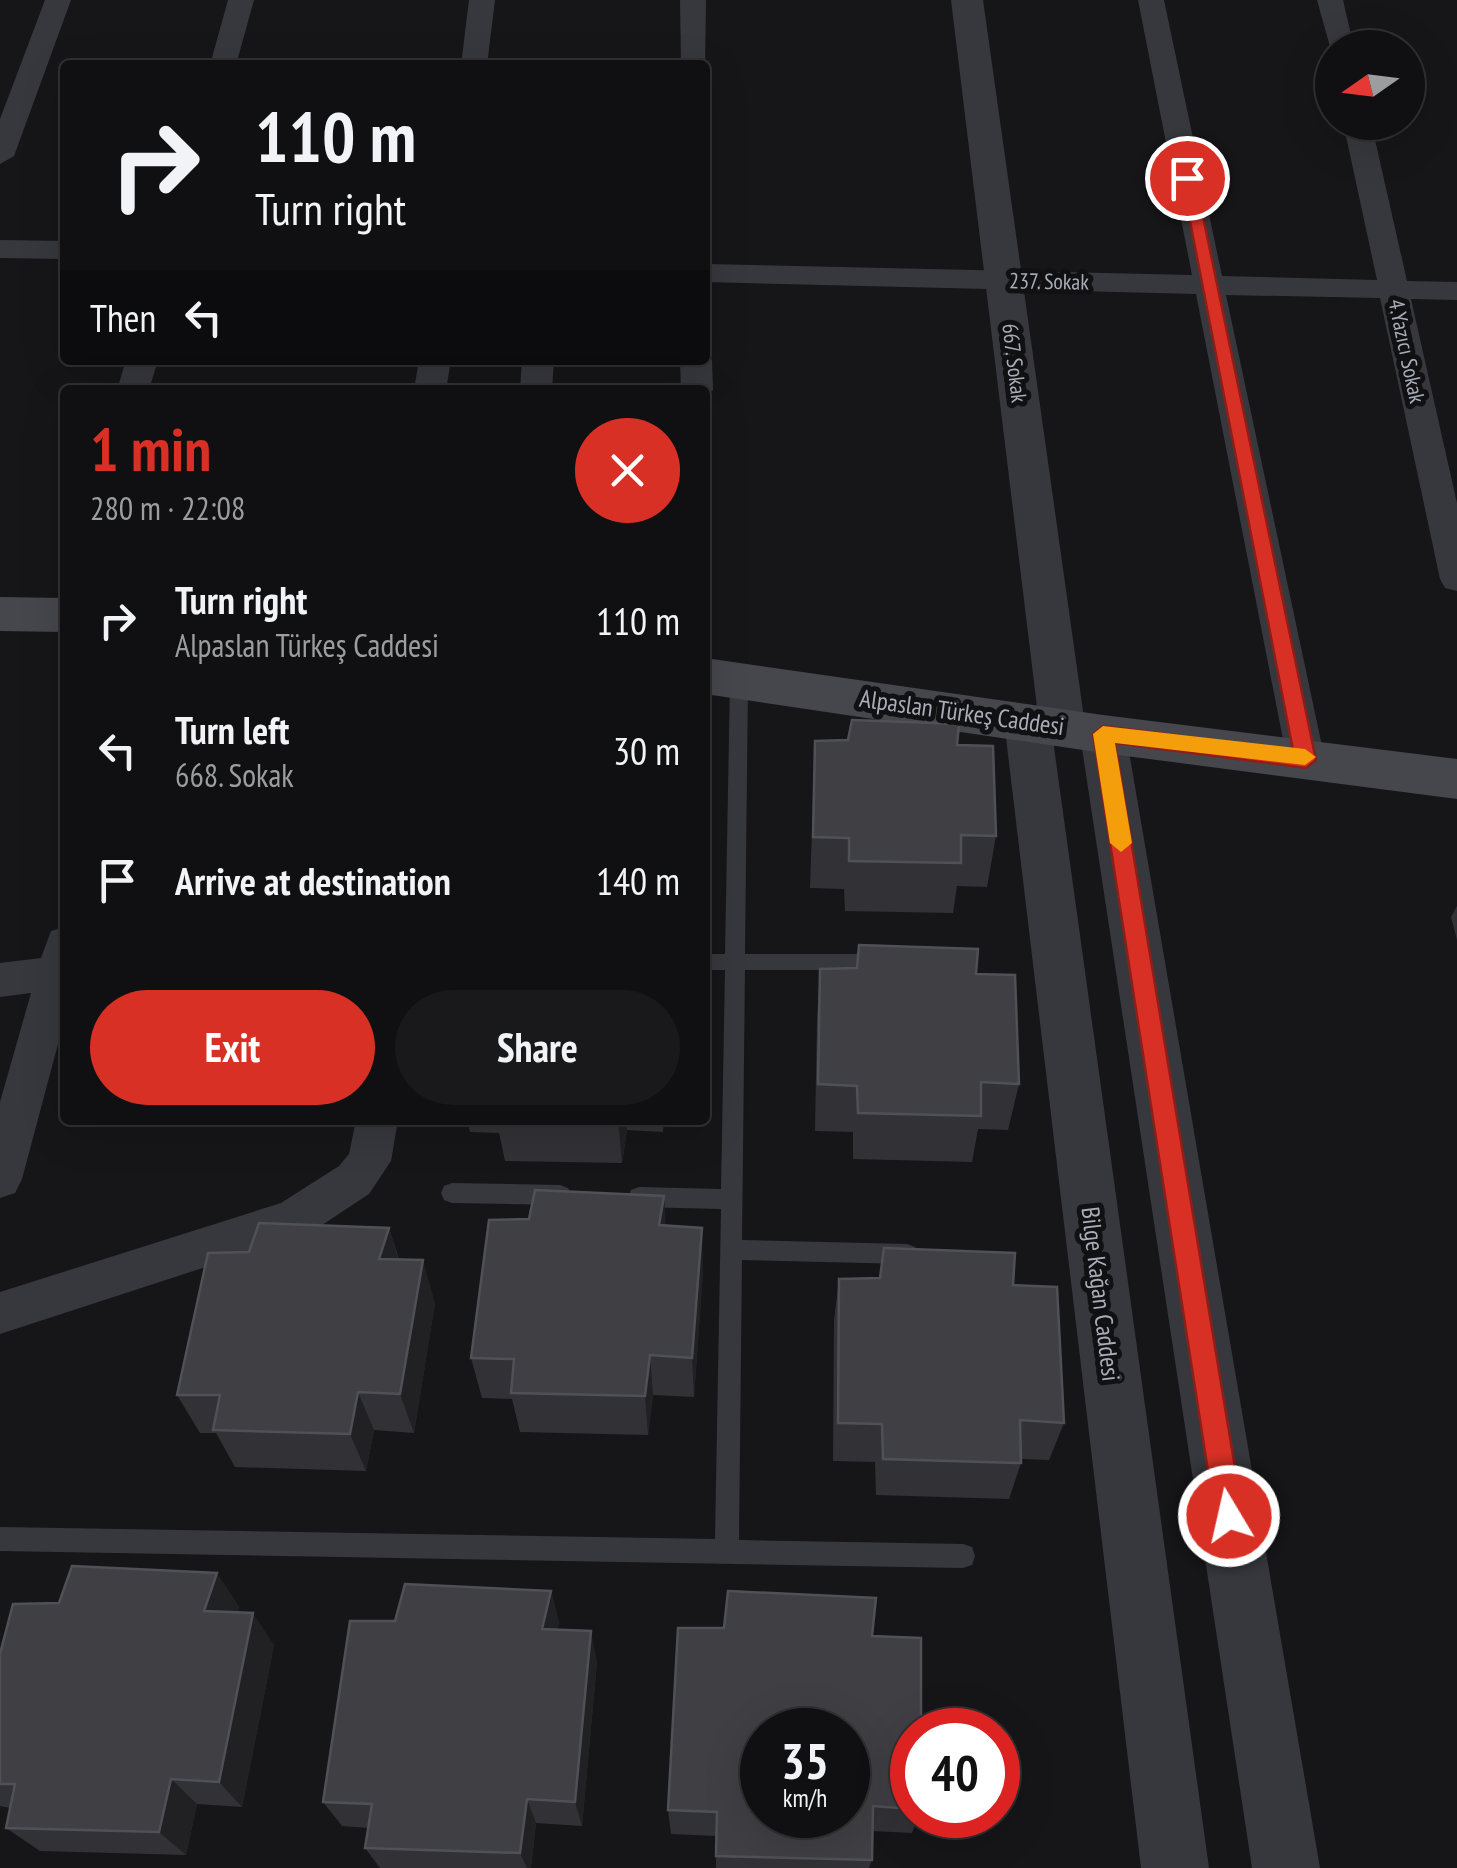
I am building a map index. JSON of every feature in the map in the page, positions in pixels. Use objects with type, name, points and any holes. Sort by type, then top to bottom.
[{"type":"main road","points":[[0,614],[60,615]]},
{"type":"main road","name":"Alpaslan Türkeş Caddesi","points":[[722,678],[1457,778]]},
{"type":"street","points":[[0,156],[58,0]]},
{"type":"street","points":[[224,60],[242,0]]},
{"type":"street","points":[[475,60],[482,0]]},
{"type":"street","points":[[693,0],[694,60]]},
{"type":"street","name":"667. Sokak","points":[[967,0],[1064,727]]},
{"type":"street","points":[[1151,0],[1306,760]]},
{"type":"street","points":[[1330,0],[1336,30]]},
{"type":"street","name":"4.Yazıcı Sokak","points":[[1361,140],[1457,579]]},
{"type":"street","points":[[0,249],[60,250]]},
{"type":"street","name":"237. Sokak","points":[[710,273],[1457,290]]},
{"type":"street","points":[[1064,727],[1286,1868]]},
{"type":"street","name":"Bilge Kağan Caddesi","points":[[1064,727],[1175,1868]]},
{"type":"street","points":[[0,980],[60,958]]},
{"type":"street","points":[[2,1163],[60,961]]},
{"type":"street","points":[[0,1313],[294,1219],[354,1180],[369,1161],[377,1125]]},
{"type":"lane","points":[[722,678],[735,962],[727,1553]]},
{"type":"lane","points":[[710,962],[906,962]]},
{"type":"lane","points":[[452,1193],[732,1199]]},
{"type":"lane","points":[[732,1250],[922,1255]]},
{"type":"lane","points":[[0,1539],[963,1556]]},
{"type":"building","points":[[852,720],[959,724],[957,745],[993,746],[996,836],[961,835],[961,863],[849,861],[849,838],[813,837],[815,741],[848,740]]},
{"type":"building","points":[[859,945],[978,949],[976,974],[1015,975],[1019,1084],[981,1082],[981,1116],[858,1113],[857,1086],[818,1084],[820,969],[857,968]]},
{"type":"building","points":[[535,1190],[664,1196],[659,1225],[702,1228],[692,1358],[650,1355],[645,1396],[511,1393],[514,1359],[471,1358],[489,1220],[529,1219]]},
{"type":"building","points":[[259,1223],[389,1228],[379,1259],[423,1260],[400,1394],[358,1392],[350,1434],[213,1430],[220,1395],[177,1395],[208,1253],[249,1252]]},
{"type":"building","points":[[884,1248],[1015,1253],[1013,1285],[1057,1287],[1064,1423],[1020,1420],[1021,1463],[883,1459],[882,1424],[838,1423],[839,1279],[880,1278]]},
{"type":"building","points":[[72,1566],[217,1573],[204,1611],[253,1613],[219,1782],[171,1779],[159,1832],[6,1828],[15,1784],[0,1784],[0,1654],[13,1604],[59,1603]]},
{"type":"building","points":[[405,1584],[551,1591],[542,1629],[591,1631],[575,1802],[527,1799],[520,1853],[365,1848],[372,1804],[323,1802],[350,1621],[395,1621]]},
{"type":"building","points":[[728,1591],[876,1598],[872,1636],[921,1638],[921,1708],[890,1708],[890,1807],[873,1806],[872,1860],[716,1856],[717,1812],[668,1810],[678,1628],[724,1628]]},
{"type":"slow traffic","points":[[1121,843],[1103,734],[1306,760],[1305,757]]},
{"type":"route","points":[[1187,178],[1306,760],[1103,734],[1229,1516]]}]
